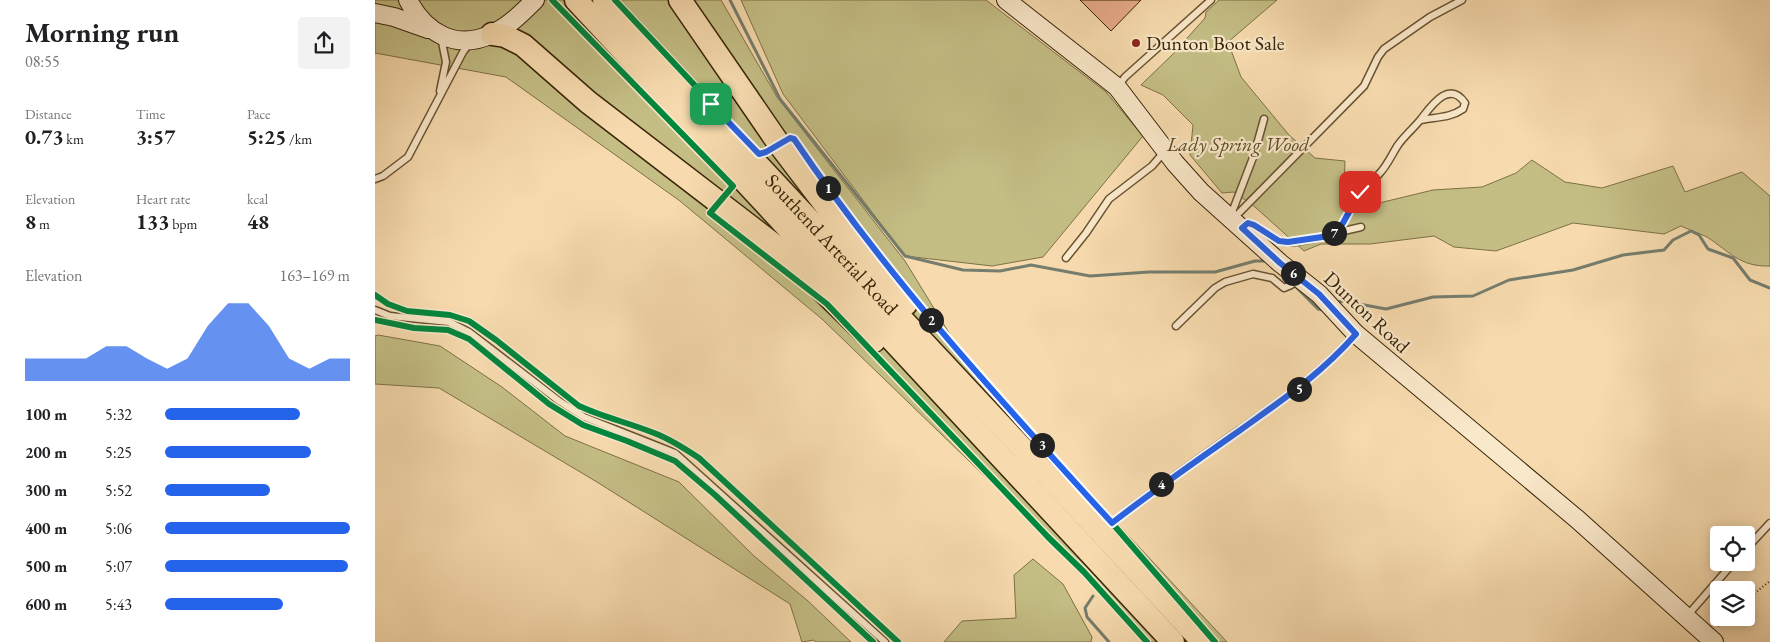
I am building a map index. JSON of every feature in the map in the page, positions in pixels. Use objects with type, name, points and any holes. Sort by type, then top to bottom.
[{"type":"highway","name":"Southend Arterial Road","points":[[576,0],[1173,642]]},
{"type":"highway","name":"Southend Arterial Road","points":[[604,0],[1106,528],[1203,642]]},
{"type":"highway","points":[[680,0],[779,144],[830,211],[935,339],[1106,528]]},
{"type":"highway","points":[[482,37],[505,36],[523,45],[588,102],[781,251],[1039,498]]},
{"type":"street","points":[[408,0],[416,14],[437,33]]},
{"type":"street","name":"Dunton Road","points":[[1006,0],[1117,87],[1201,192],[1280,263],[1319,294],[1356,334],[1577,519],[1714,642]]},
{"type":"street","points":[[375,13],[394,17],[459,40],[482,37],[511,23],[533,2]]},
{"type":"lane","points":[[1117,87],[1125,77],[1211,0]]},
{"type":"lane","points":[[1234,222],[1364,86],[1384,48],[1430,17],[1462,0]]},
{"type":"lane","points":[[437,33],[444,45],[446,62],[439,97]]},
{"type":"lane","points":[[375,179],[383,176],[408,157],[463,52],[482,37]]},
{"type":"lane","points":[[1234,222],[1254,225],[1279,241],[1288,242],[1329,236],[1343,223],[1360,192],[1380,174],[1397,147],[1421,120],[1431,105],[1441,97],[1450,94],[1457,95],[1465,104],[1463,109],[1445,118],[1421,120]]},
{"type":"lane","points":[[1234,222],[1264,119]]},
{"type":"lane","points":[[1066,258],[1109,200],[1152,166],[1166,150]]},
{"type":"lane","points":[[1334,233],[1361,227]]},
{"type":"lane","points":[[1176,326],[1215,288],[1225,282],[1253,274],[1272,278],[1284,288],[1299,278]]},
{"type":"lane","points":[[375,310],[390,316],[449,322],[469,332],[559,401],[584,417],[675,453],[885,642]]},
{"type":"lane","points":[[1106,528],[1156,488],[1301,387],[1336,356],[1356,334]]},
{"type":"lane","points":[[1755,539],[1770,523]]},
{"type":"lane","points":[[1686,617],[1726,571]]},
{"type":"path","points":[[1755,593],[1770,581]]},
{"type":"green space","points":[[375,0],[721,0],[777,97],[905,261],[965,359],[1227,642],[1147,642],[1084,572],[822,319],[680,201],[506,77],[375,53]]},
{"type":"green space","points":[[741,0],[986,0],[1106,92],[1143,136],[1043,257],[992,266],[905,256],[783,94]]},
{"type":"green space","name":"Lady Spring Wood","points":[[1219,0],[1277,0],[1228,42],[1241,77],[1289,135],[1315,158],[1345,161],[1344,191],[1375,204],[1433,190],[1482,187],[1516,173],[1532,160],[1565,182],[1602,188],[1673,166],[1685,192],[1742,172],[1770,196],[1770,266],[1760,266],[1743,261],[1707,237],[1681,226],[1664,234],[1573,223],[1496,251],[1454,247],[1434,236],[1370,244],[1321,244],[1304,251],[1255,207],[1234,192],[1222,193],[1190,155],[1193,125],[1163,95],[1141,85],[1174,53],[1205,18],[1206,12]]},
{"type":"green space","points":[[375,336],[440,346],[502,387],[565,436],[679,482],[754,556],[808,601],[851,642],[816,642],[814,640],[802,642],[790,604],[597,482],[439,388],[375,384]]},
{"type":"green space","points":[[1033,559],[1063,584],[1092,637],[1091,642],[944,642],[962,621],[1016,618],[1014,575]]},
{"type":"building","points":[[1080,0],[1141,0],[1111,31]]},
{"type":"waterway","points":[[730,0],[780,99],[905,256],[963,270],[1000,271],[1031,265],[1090,276],[1149,272],[1215,272],[1255,261],[1268,261]]},
{"type":"waterway","points":[[1338,302],[1343,301],[1386,309],[1433,297],[1473,296],[1509,280],[1573,270],[1623,255],[1664,250],[1673,240],[1691,231],[1699,235],[1708,249],[1733,258],[1750,280],[1770,288]]},
{"type":"waterway","points":[[1293,284],[1318,309],[1324,310]]},
{"type":"waterway","points":[[1093,596],[1085,608],[1087,617],[1109,642]]},
{"type":"cycle path","points":[[552,0],[733,186],[710,213],[827,304],[1048,537],[1084,572],[1147,642]]},
{"type":"cycle path","points":[[615,0],[759,154],[790,138],[794,139],[856,225],[915,301],[1215,642]]},
{"type":"cycle path","points":[[375,295],[388,304],[407,311],[450,315],[469,321],[579,406],[660,435],[699,458],[898,642]]},
{"type":"cycle path","points":[[375,320],[414,328],[448,330],[469,339],[549,404],[583,425],[675,461],[715,495],[873,642]]},
{"type":"place","name":"Dunton Boot Sale","points":[[1136,43]]},
{"type":"route","points":[[711,104],[759,154],[790,138],[794,139],[855,225],[915,301],[1112,523],[1156,488],[1301,387],[1336,356],[1356,334],[1319,294],[1280,263],[1242,228],[1248,223],[1279,241],[1288,242],[1329,236],[1343,223],[1360,192]]}]
